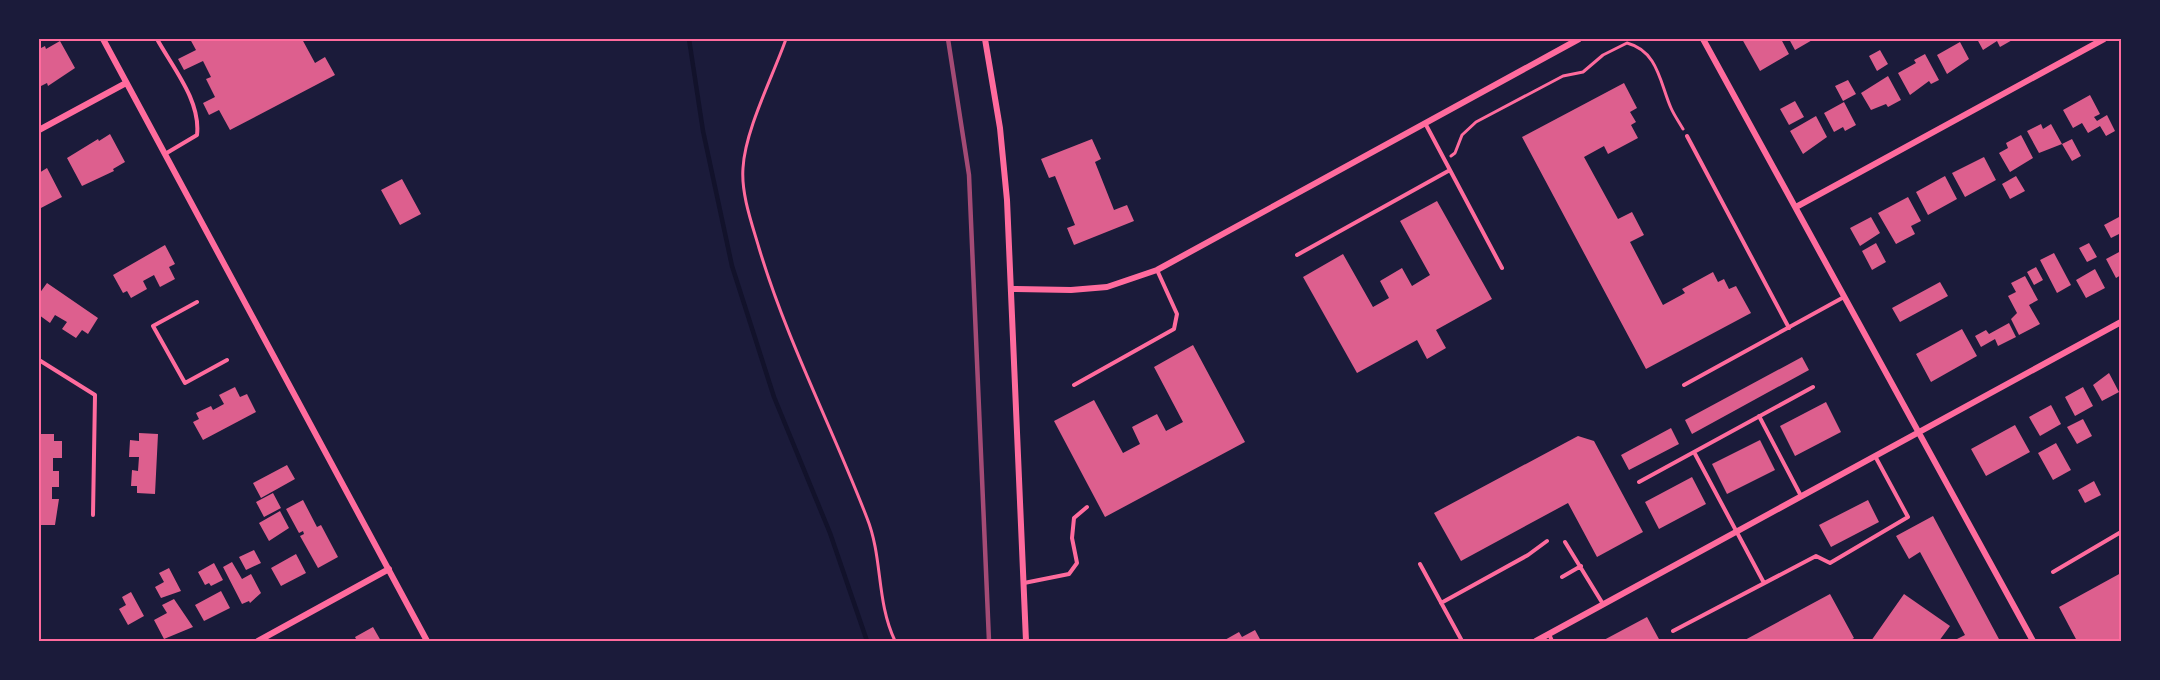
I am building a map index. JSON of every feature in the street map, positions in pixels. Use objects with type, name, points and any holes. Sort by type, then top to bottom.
[{"type":"street","points":[[103,39],[427,641]]},
{"type":"street","points":[[985,39],[1000,128],[1012,289],[1026,641]]},
{"type":"street","points":[[1012,289],[1071,290],[1107,287],[1157,270],[1579,39]]},
{"type":"street","points":[[1703,39],[2033,641]]},
{"type":"street","points":[[1796,207],[2104,39]]},
{"type":"street","points":[[39,130],[126,83]]},
{"type":"street","points":[[1536,641],[2121,322]]},
{"type":"street","points":[[258,641],[389,569]]},
{"type":"lane","points":[[157,39],[196,108],[199,123],[197,135],[165,155]]},
{"type":"lane","points":[[1425,123],[1502,268]]},
{"type":"lane","points":[[1687,136],[1789,327]]},
{"type":"lane","points":[[1297,255],[1450,170]]},
{"type":"lane","points":[[1074,385],[1174,329],[1177,314],[1157,270]]},
{"type":"lane","points":[[1684,385],[1845,297]]},
{"type":"lane","points":[[197,302],[153,326],[185,383],[228,360]]},
{"type":"lane","points":[[39,360],[95,395],[93,515]]},
{"type":"lane","points":[[1639,482],[1813,387]]},
{"type":"lane","points":[[1759,416],[1802,496]]},
{"type":"lane","points":[[1694,452],[1764,583]]},
{"type":"lane","points":[[1673,631],[1816,556],[1830,563],[1908,517],[1875,456]]},
{"type":"lane","points":[[1023,583],[1069,574],[1077,563],[1072,538],[1074,518],[1087,507]]},
{"type":"lane","points":[[2053,572],[2121,532]]},
{"type":"lane","points":[[1441,603],[1528,555],[1547,541]]},
{"type":"lane","points":[[1565,542],[1603,604]]},
{"type":"lane","points":[[1420,564],[1462,641]]},
{"type":"lane","points":[[1562,577],[1581,567]]},
{"type":"lane","points":[[1549,634],[1552,641]]},
{"type":"path","points":[[786,39],[750,137],[743,167],[743,181],[755,235],[782,319],[872,533],[881,595],[896,641]]},
{"type":"path","points":[[1444,161],[1455,153],[1462,135],[1476,122],[1563,76],[1583,72],[1602,55],[1627,43],[1639,46],[1658,68],[1671,109],[1687,136]]},
{"type":"building","points":[[190,39],[302,39],[315,63],[325,57],[335,75],[230,130],[219,110],[209,115],[203,103],[215,97],[206,79],[211,77],[203,61],[184,70],[178,59],[196,50]]},
{"type":"building","points":[[1742,39],[1781,39],[1789,54],[1760,71]]},
{"type":"building","points":[[1789,39],[1814,39],[1795,50]]},
{"type":"building","points":[[1977,39],[2014,39],[2000,47],[1997,41],[1983,50]]},
{"type":"building","points":[[60,41],[75,68],[48,86],[47,83],[39,87],[39,49],[45,46],[46,49]]},
{"type":"building","points":[[1960,42],[1969,59],[1947,74],[1937,55]]},
{"type":"building","points":[[1880,50],[1888,64],[1877,71],[1869,56]]},
{"type":"building","points":[[1925,54],[1939,80],[1931,84],[1929,81],[1910,95],[1898,73],[1916,63],[1914,60]]},
{"type":"building","points":[[1888,76],[1901,100],[1888,107],[1886,104],[1871,110],[1861,93]]},
{"type":"building","points":[[1848,80],[1856,94],[1843,101],[1835,86]]},
{"type":"building","points":[[1624,83],[1637,108],[1630,112],[1636,122],[1631,125],[1638,138],[1608,154],[1604,146],[1584,157],[1618,219],[1632,212],[1644,235],[1630,242],[1663,305],[1685,293],[1682,289],[1713,272],[1718,282],[1724,279],[1729,289],[1736,286],[1751,313],[1646,369],[1522,137]]},
{"type":"building","points":[[2090,95],[2100,114],[2094,117],[2097,121],[2107,115],[2115,131],[2106,136],[2100,126],[2088,133],[2082,123],[2073,128],[2063,110]]},
{"type":"building","points":[[1795,101],[1804,117],[1789,125],[1780,109]]},
{"type":"building","points":[[1844,102],[1856,125],[1845,131],[1843,127],[1834,132],[1824,113]]},
{"type":"building","points":[[1816,116],[1827,137],[1803,154],[1790,131]]},
{"type":"building","points":[[2041,124],[2043,129],[2051,124],[2062,144],[2039,153],[2027,131]]},
{"type":"building","points":[[110,134],[125,162],[113,169],[114,171],[82,186],[67,158]]},
{"type":"building","points":[[2021,135],[2033,158],[2010,172],[1999,153],[2008,148],[2006,143]]},
{"type":"building","points":[[1092,139],[1101,159],[1095,162],[1114,210],[1127,205],[1134,221],[1074,245],[1067,228],[1075,225],[1055,176],[1049,178],[1041,159]]},
{"type":"building","points":[[2072,139],[2081,156],[2072,161],[2062,144]]},
{"type":"building","points":[[1984,157],[1996,180],[1965,197],[1952,173]]},
{"type":"building","points":[[47,168],[62,197],[39,209],[39,173]]},
{"type":"building","points":[[1945,176],[1957,199],[1928,215],[1916,192]]},
{"type":"building","points":[[2016,176],[2025,191],[2010,199],[2002,184]]},
{"type":"building","points":[[402,179],[421,214],[400,225],[381,190]]},
{"type":"building","points":[[1908,197],[1921,221],[1911,226],[1915,234],[1896,244],[1878,213]]},
{"type":"building","points":[[1437,201],[1492,299],[1436,330],[1446,348],[1427,359],[1417,340],[1357,373],[1303,277],[1343,254],[1373,307],[1389,298],[1380,281],[1402,268],[1412,286],[1430,275],[1400,221]]},
{"type":"building","points":[[1871,217],[1880,233],[1860,246],[1850,228]]},
{"type":"building","points":[[2119,217],[2121,233],[2111,238],[2104,225]]},
{"type":"building","points":[[1876,243],[1886,262],[1872,270],[1862,251]]},
{"type":"building","points":[[2089,243],[2097,257],[2087,262],[2079,248]]},
{"type":"building","points":[[165,245],[175,264],[169,267],[175,279],[160,287],[154,275],[143,281],[147,289],[131,298],[127,291],[123,293],[113,275]]},
{"type":"building","points":[[2121,251],[2121,275],[2116,278],[2106,259]]},
{"type":"building","points":[[2054,253],[2071,285],[2057,293],[2040,260]]},
{"type":"building","points":[[2036,267],[2043,280],[2034,285],[2027,272]]},
{"type":"building","points":[[2095,269],[2105,288],[2086,298],[2076,280]]},
{"type":"building","points":[[2025,276],[2038,300],[2029,305],[2040,324],[2019,335],[2011,319],[2017,313],[2008,296],[2016,292],[2011,283]]},
{"type":"building","points":[[1940,282],[1948,296],[1900,322],[1892,308]]},
{"type":"building","points":[[47,283],[98,318],[88,334],[82,330],[76,338],[62,329],[67,322],[55,315],[50,323],[39,315],[41,307],[39,294]]},
{"type":"building","points":[[2009,323],[2016,337],[1998,346],[1995,339],[1981,347],[1975,336],[1986,330],[1989,334]]},
{"type":"building","points":[[1962,329],[1977,356],[1931,382],[1916,354]]},
{"type":"building","points":[[1193,345],[1245,442],[1105,517],[1054,421],[1094,400],[1123,453],[1140,444],[1132,427],[1157,414],[1166,431],[1183,422],[1154,367]]},
{"type":"building","points":[[1802,357],[1809,370],[1692,434],[1685,420]]},
{"type":"building","points":[[2109,373],[2119,392],[2102,401],[2093,385]]},
{"type":"building","points":[[235,387],[240,397],[247,394],[256,412],[203,440],[193,422],[199,419],[196,413],[211,406],[213,410],[224,404],[219,395]]},
{"type":"building","points":[[2083,387],[2093,406],[2075,416],[2065,397]]},
{"type":"building","points":[[1826,402],[1841,432],[1795,456],[1780,426]]},
{"type":"building","points":[[2051,405],[2061,424],[2040,436],[2029,417]]},
{"type":"building","points":[[2083,419],[2092,436],[2077,444],[2067,427]]},
{"type":"building","points":[[2015,425],[2030,452],[1986,476],[1971,449]]},
{"type":"building","points":[[1671,428],[1679,444],[1629,470],[1621,455]]},
{"type":"building","points":[[139,433],[158,434],[155,494],[137,493],[137,486],[131,486],[132,470],[138,471],[139,457],[129,457],[130,440],[139,441]]},
{"type":"building","points":[[39,434],[54,434],[54,441],[62,441],[62,458],[53,458],[53,471],[59,471],[59,487],[52,487],[52,499],[59,499],[55,525],[39,525]]},
{"type":"building","points":[[1578,436],[1594,441],[1643,532],[1597,557],[1568,503],[1461,561],[1434,513]]},
{"type":"building","points":[[1760,440],[1775,470],[1727,494],[1712,464]]},
{"type":"building","points":[[2056,443],[2071,470],[2053,480],[2038,453]]},
{"type":"building","points":[[287,465],[295,479],[261,498],[253,483]]},
{"type":"building","points":[[1692,477],[1706,504],[1659,529],[1645,502]]},
{"type":"building","points":[[2094,481],[2101,495],[2085,503],[2078,490]]},
{"type":"building","points":[[273,493],[281,508],[264,517],[256,502]]},
{"type":"building","points":[[303,500],[317,527],[321,525],[338,557],[318,568],[300,536],[304,534],[303,531],[299,533],[286,509]]},
{"type":"building","points":[[1868,500],[1879,522],[1831,547],[1819,525]]},
{"type":"building","points":[[280,511],[289,528],[269,541],[259,523]]},
{"type":"building","points":[[1933,516],[2000,641],[1953,641],[1965,635],[1920,552],[1909,559],[1896,536]]},
{"type":"building","points":[[254,550],[261,563],[246,570],[239,557]]},
{"type":"building","points":[[296,554],[306,573],[281,586],[271,568]]},
{"type":"building","points":[[232,562],[242,579],[251,574],[261,593],[250,603],[249,601],[242,604],[223,567]]},
{"type":"building","points":[[214,563],[223,580],[211,586],[209,583],[205,585],[198,572]]},
{"type":"building","points":[[169,568],[181,591],[161,598],[155,587],[164,582],[159,573]]},
{"type":"building","points":[[2121,573],[2121,641],[2077,641],[2059,607]]},
{"type":"building","points":[[221,591],[230,608],[204,621],[195,605]]},
{"type":"building","points":[[131,592],[144,616],[128,625],[119,609],[126,605],[122,597]]},
{"type":"building","points":[[1830,594],[1854,638],[1849,641],[1743,641]]},
{"type":"building","points":[[1904,594],[1950,626],[1939,641],[1871,641]]},
{"type":"building","points":[[174,599],[193,627],[164,639],[154,620],[167,613],[162,605]]},
{"type":"building","points":[[1647,617],[1660,641],[1602,641]]},
{"type":"building","points":[[373,627],[381,641],[357,641],[355,637]]},
{"type":"building","points":[[1255,630],[1261,641],[1223,641],[1239,632],[1242,637]]},
{"type":"waterway","points":[[689,39],[703,131],[732,266],[774,397],[830,533],[867,641]]},
{"type":"railway","points":[[948,39],[969,175],[989,641]]}]
